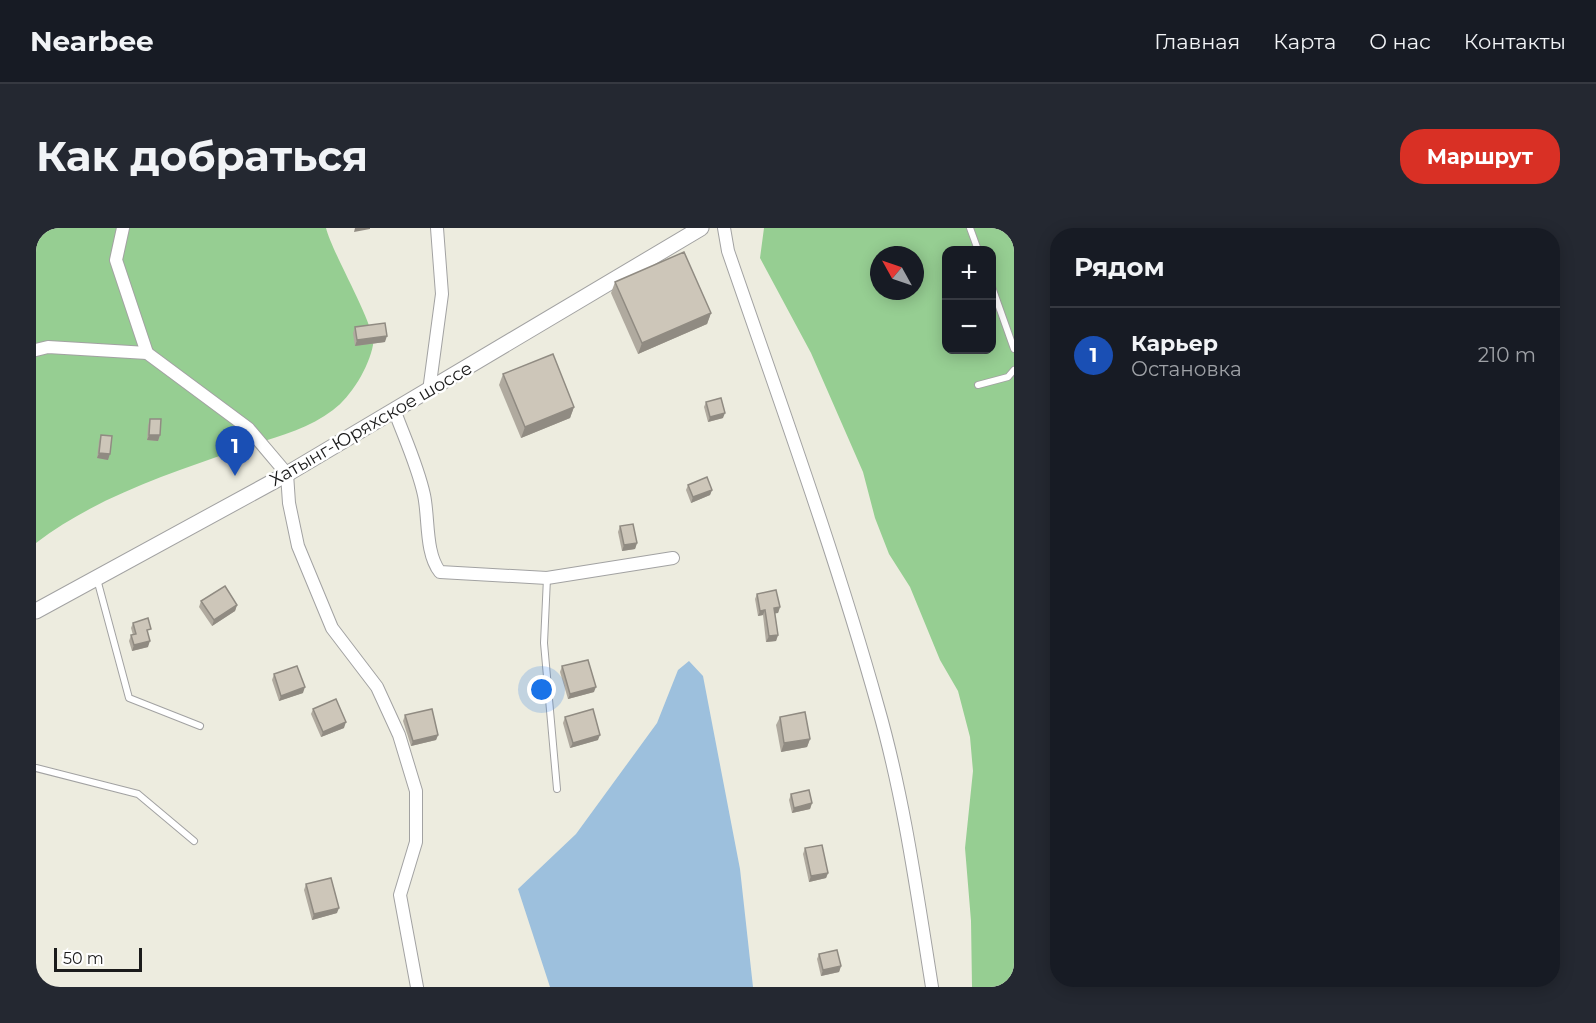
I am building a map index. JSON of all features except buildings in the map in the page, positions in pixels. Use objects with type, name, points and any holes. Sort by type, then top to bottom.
[{"type":"street","points":[[123,228],[116,260],[147,353]]},
{"type":"street","points":[[429,391],[442,294],[437,228]]},
{"type":"street","name":"Хатынг-Юряхское шоссе","points":[[36,611],[287,474],[395,412],[701,228]]},
{"type":"street","points":[[724,228],[728,251],[810,490],[879,708],[912,859],[932,987]]},
{"type":"street","points":[[36,350],[48,347],[147,353],[248,428],[287,474],[289,502],[298,546],[332,628],[377,687],[399,735],[416,791],[416,842],[400,895],[417,987]]},
{"type":"street","points":[[395,412],[424,494],[436,568],[440,572],[547,578],[673,558]]},
{"type":"lane","points":[[970,228],[977,246]]},
{"type":"lane","points":[[996,298],[1014,349]]},
{"type":"lane","points":[[978,385],[1008,377],[1014,370]]},
{"type":"lane","points":[[547,578],[544,643],[558,789]]},
{"type":"lane","points":[[97,579],[129,698],[200,726]]},
{"type":"lane","points":[[36,768],[138,794],[194,841]]},
{"type":"green space","points":[[36,228],[326,228],[368,322],[373,345],[368,363],[358,381],[340,404],[311,424],[184,468],[132,489],[82,513],[36,543]]},
{"type":"green space","points":[[764,228],[1014,228],[1014,987],[972,987],[971,921],[965,848],[973,771],[970,737],[958,691],[940,660],[910,587],[889,554],[875,518],[863,472],[811,353],[760,258]]},
{"type":"water","points":[[689,661],[703,676],[740,869],[753,987],[550,987],[518,889],[576,834],[657,723],[678,670]]},
{"type":"place","name":"Карьер","points":[[235,476]]}]
